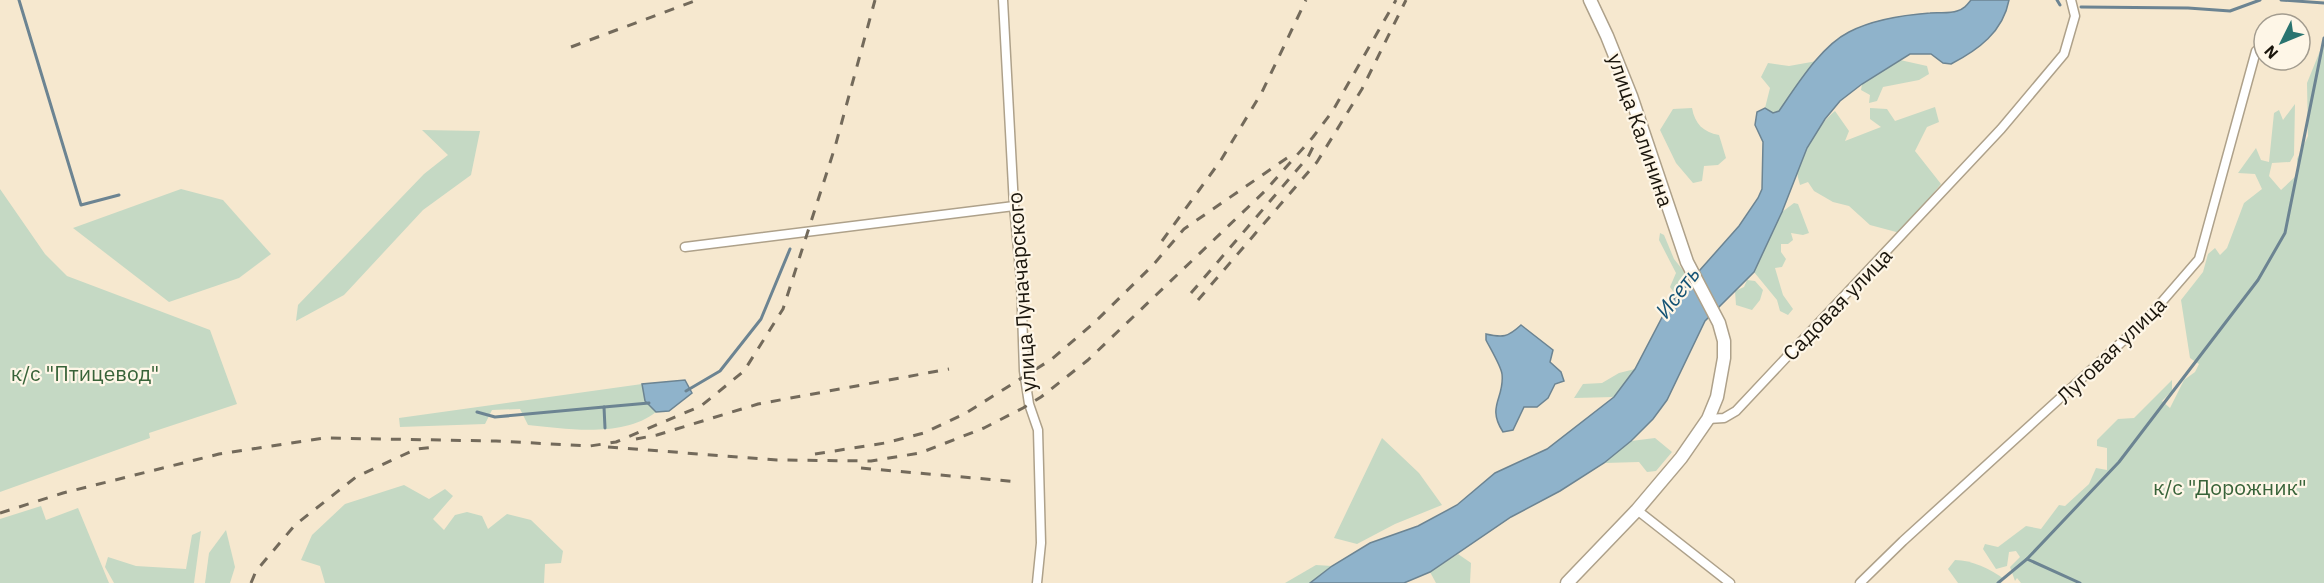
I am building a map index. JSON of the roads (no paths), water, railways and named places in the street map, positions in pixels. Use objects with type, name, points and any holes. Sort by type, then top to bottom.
[{"type":"main road","name":"улица Калинина","points":[[1590,0],[1631,96],[1687,262],[1719,322],[1724,342],[1724,358],[1718,397],[1708,419]]},
{"type":"main road","points":[[1567,583],[1637,510],[1681,458],[1708,419]]},
{"type":"street","name":"улица Луначарского","points":[[1003,0],[1014,206],[1021,281],[1024,371],[1029,404],[1038,430],[1041,543],[1037,583]]},
{"type":"street","name":"Садовая улица","points":[[1708,419],[1724,418],[1736,411],[2001,129],[2064,54],[2075,16],[2071,0]]},
{"type":"street","name":"Луговая улица","points":[[1860,583],[1903,541],[2147,319],[2199,259],[2252,66]]},
{"type":"street","points":[[684,248],[1014,206]]},
{"type":"street","points":[[1637,510],[1730,583]]},
{"type":"water","points":[[1971,0],[2009,0],[2001,22],[1980,46],[1951,64],[1943,63],[1931,54],[1910,54],[1862,84],[1840,101],[1825,119],[1807,148],[1782,212],[1754,272],[1705,321],[1667,400],[1653,419],[1631,441],[1604,463],[1560,491],[1511,517],[1430,572],[1404,583],[1310,583],[1332,566],[1370,543],[1418,526],[1457,505],[1495,473],[1547,449],[1614,397],[1635,369],[1668,306],[1739,226],[1758,198],[1762,189],[1763,142],[1755,125],[1757,112],[1765,108],[1773,113],[1779,111],[1819,56],[1849,32],[1889,18],[1954,12],[1963,8]]},
{"type":"water","points":[[1521,325],[1553,350],[1550,362],[1561,372],[1564,381],[1555,384],[1548,398],[1537,407],[1524,407],[1513,430],[1503,432],[1496,415],[1502,374],[1486,340],[1486,334],[1505,336]]},
{"type":"water","points":[[685,380],[692,393],[669,411],[656,412],[645,401],[642,384]]},
{"type":"waterway","points":[[19,0],[81,205],[119,195]]},
{"type":"waterway","points":[[2057,0],[2060,5]]},
{"type":"waterway","points":[[2081,7],[2188,8],[2230,11],[2260,0]]},
{"type":"waterway","points":[[2281,0],[2324,3]]},
{"type":"waterway","points":[[1998,583],[2027,559],[2119,462],[2258,280],[2285,233],[2324,38]]},
{"type":"waterway","points":[[686,391],[720,371],[761,319],[790,249]]},
{"type":"waterway","points":[[604,407],[649,403]]},
{"type":"waterway","points":[[477,412],[495,417],[604,407],[605,428]]},
{"type":"waterway","points":[[2027,559],[2080,583]]},
{"type":"railway","points":[[571,47],[697,0]]},
{"type":"railway","points":[[0,513],[63,493],[219,454],[324,438],[496,441],[590,446],[616,442],[701,406],[744,371],[783,309],[835,147],[875,0]]},
{"type":"railway","points":[[1162,241],[1221,160],[1262,92],[1306,0]]},
{"type":"railway","points":[[608,447],[777,460],[871,461],[920,453],[984,428],[1023,408],[1041,397],[1088,360],[1265,191],[1332,112],[1396,0]]},
{"type":"railway","points":[[1198,300],[1317,162],[1362,89],[1406,0]]},
{"type":"railway","points":[[1191,293],[1308,157],[1316,141]]},
{"type":"railway","points":[[815,454],[885,443],[924,433],[966,413],[1052,359],[1095,322],[1153,265],[1184,229],[1287,158]]},
{"type":"railway","points":[[636,439],[657,435],[758,404],[949,369]]},
{"type":"railway","points":[[251,583],[256,571],[295,525],[356,477],[416,449],[436,447]]},
{"type":"railway","points":[[861,468],[1019,482]]},
{"type":"water label","name":"Исеть","points":[[1677,292]]},
{"type":"park label","name":"к/с \"Птицевод\"","points":[[85,373]]},
{"type":"park label","name":"к/с \"Дорожник\"","points":[[2230,487]]}]
